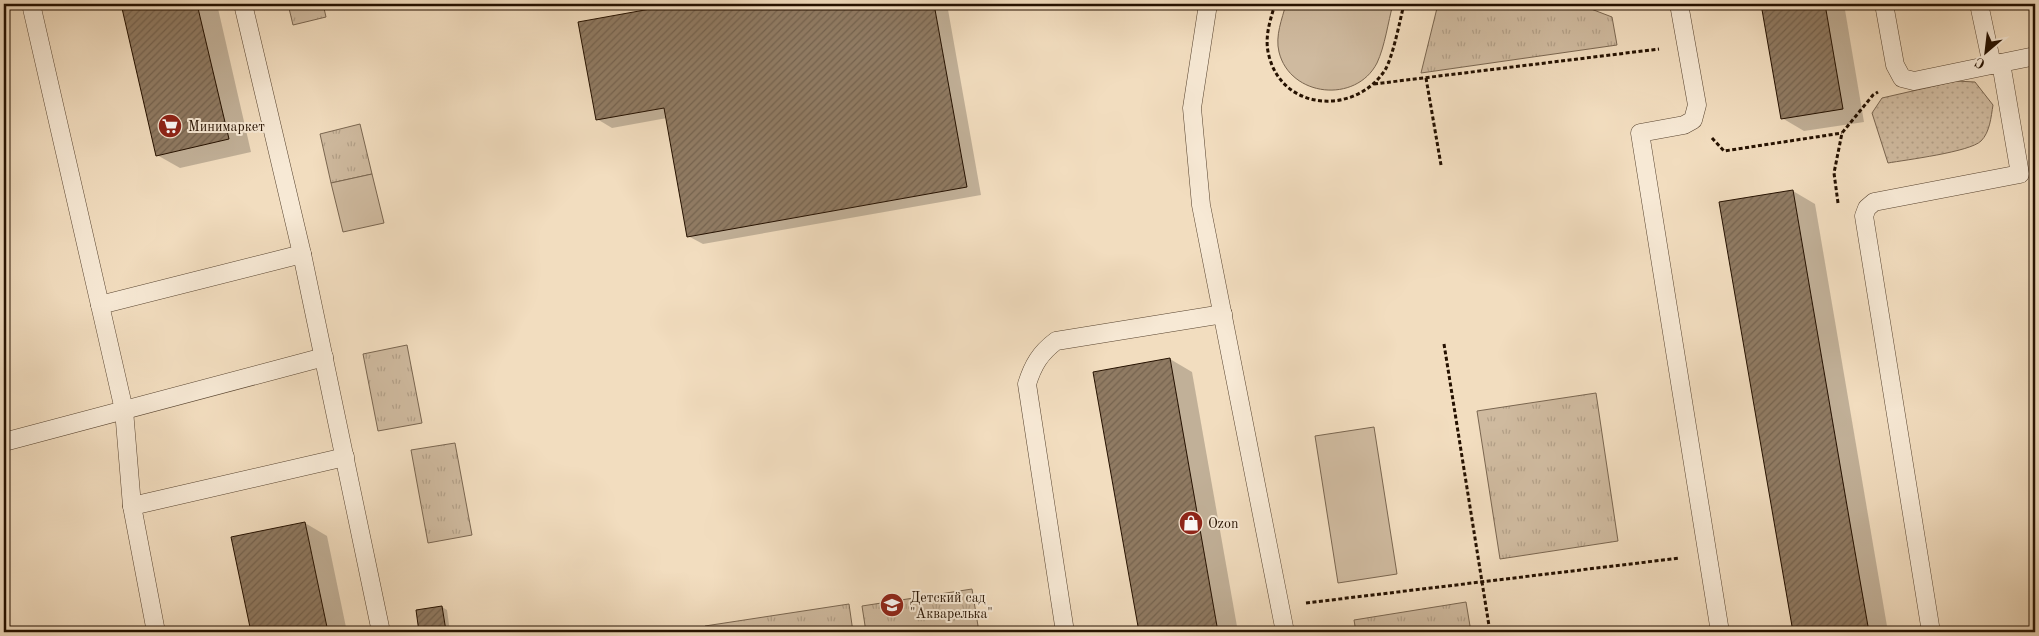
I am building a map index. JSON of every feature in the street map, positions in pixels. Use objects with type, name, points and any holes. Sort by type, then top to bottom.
[{"type":"lane","points":[[30,4],[124,410],[132,506],[156,632]]},
{"type":"lane","points":[[243,4],[302,254],[381,632]]},
{"type":"lane","points":[[1208,4],[1192,108],[1201,205],[1285,632]]},
{"type":"lane","points":[[1679,4],[1697,105],[1694,120],[1684,125],[1640,133],[1720,632]]},
{"type":"lane","points":[[1884,4],[1894,65],[1902,78],[1914,81],[2035,56]]},
{"type":"lane","points":[[1931,632],[1864,216],[1867,208],[1874,202],[2020,174],[1996,64],[1979,4]]},
{"type":"lane","points":[[100,305],[302,254]]},
{"type":"lane","points":[[1065,632],[1027,384],[1032,369],[1042,351],[1056,341],[1223,314]]},
{"type":"lane","points":[[4,442],[324,357]]},
{"type":"lane","points":[[132,506],[344,457]]},
{"type":"path","points":[[1275,4],[1266,39],[1267,48],[1276,72],[1286,85],[1300,95],[1316,101],[1337,102],[1357,96],[1374,84],[1387,68],[1404,4]]},
{"type":"path","points":[[1374,84],[1687,45]]},
{"type":"path","points":[[1426,78],[1441,166]]},
{"type":"path","points":[[1867,208],[1839,210],[1834,173],[1842,133],[1873,95],[1902,78]]},
{"type":"path","points":[[1694,120],[1724,151],[1842,133]]},
{"type":"path","points":[[1444,344],[1490,632]]},
{"type":"path","points":[[1280,606],[1708,555]]},
{"type":"green space","points":[[288,4],[323,4],[326,17],[293,25]]},
{"type":"green space","points":[[1286,4],[1393,4],[1377,63],[1367,76],[1354,85],[1340,89],[1324,90],[1309,86],[1296,78],[1286,67],[1278,46]]},
{"type":"green space","points":[[1438,4],[1578,4],[1612,17],[1617,45],[1421,73]]},
{"type":"green space","points":[[1956,81],[1975,82],[1993,105],[1990,124],[1981,141],[1964,149],[1888,163],[1872,113],[1882,98]]},
{"type":"green space","points":[[360,124],[372,174],[331,183],[320,134]]},
{"type":"green space","points":[[372,174],[384,223],[343,232],[331,183]]},
{"type":"green space","points":[[407,345],[422,423],[378,431],[363,354]]},
{"type":"green space","points":[[1596,393],[1618,541],[1500,559],[1477,411]]},
{"type":"green space","points":[[1374,427],[1397,574],[1338,583],[1315,436]]},
{"type":"green space","points":[[455,443],[472,535],[428,543],[411,450]]},
{"type":"green space","points":[[972,589],[979,632],[866,632],[862,606]]},
{"type":"green space","points":[[1466,602],[1471,632],[1356,632],[1354,620]]},
{"type":"green space","points":[[849,604],[853,632],[706,632],[705,626]]},
{"type":"building","points":[[121,4],[197,4],[229,139],[156,156]]},
{"type":"building","points":[[678,4],[934,4],[967,187],[687,237],[664,108],[596,120],[578,22]]},
{"type":"building","points":[[1761,4],[1825,4],[1843,109],[1781,119]]},
{"type":"building","points":[[1793,190],[1869,632],[1793,632],[1719,202]]},
{"type":"building","points":[[1170,358],[1218,632],[1139,632],[1093,372]]},
{"type":"building","points":[[305,522],[328,632],[251,632],[231,537]]},
{"type":"building","points":[[442,606],[446,631],[419,632],[416,610]]},
{"type":"place","name":"Минимаркет","points":[[170,126]]},
{"type":"place","name":"Ozon","points":[[1191,523]]},
{"type":"place","name":"Детский сад \"Акварелька\"","points":[[892,605]]}]
